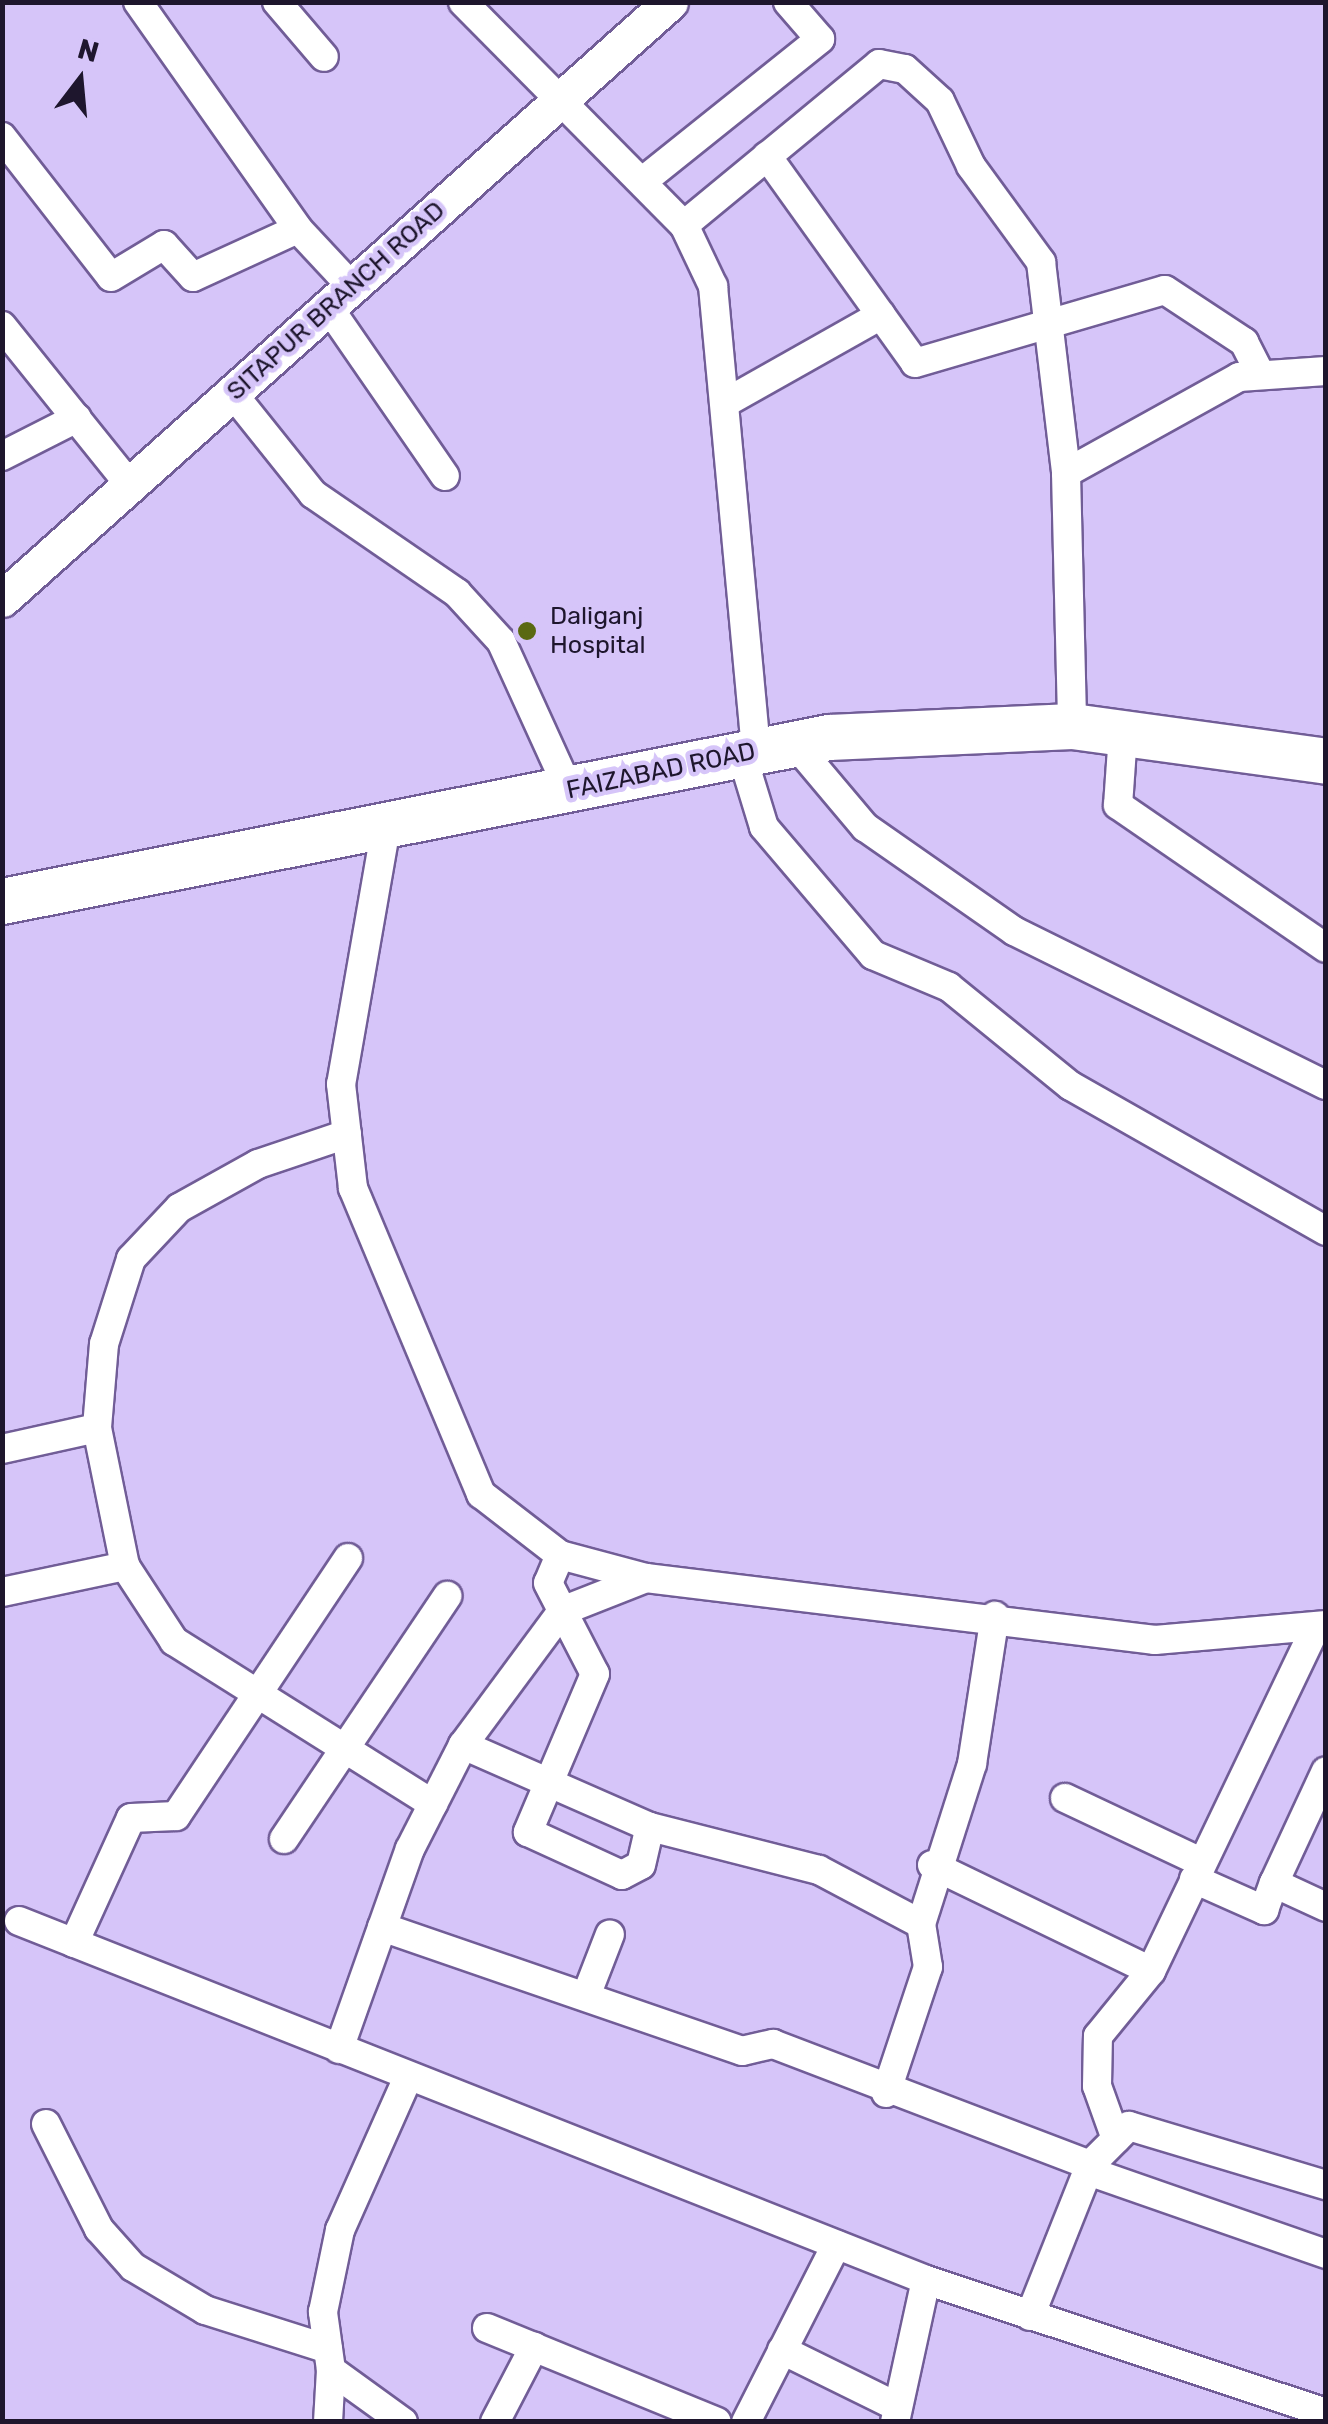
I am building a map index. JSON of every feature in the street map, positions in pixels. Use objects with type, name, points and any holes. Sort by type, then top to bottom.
[{"type":"main road","name":"FAIZABAD ROAD","points":[[2,902],[764,750],[1072,726],[1326,760]]},
{"type":"street","points":[[138,2],[298,228],[445,476]]},
{"type":"street","points":[[277,2],[324,57]]},
{"type":"street","points":[[462,2],[565,97],[684,225],[713,286],[764,750],[764,827],[873,955],[949,986],[1071,1086],[1326,1231]]},
{"type":"street","name":"SITAPUR BRANCH ROAD","points":[[2,599],[670,2]]},
{"type":"street","points":[[643,181],[820,40],[788,2]]},
{"type":"street","points":[[684,225],[852,80],[879,64],[904,69],[952,117],[971,166],[1040,262],[1054,327],[1066,473],[1072,726]]},
{"type":"street","points":[[2,137],[111,276],[164,245],[194,277],[298,228]]},
{"type":"street","points":[[768,156],[915,362],[1054,327],[1165,290],[1244,342],[1260,374]]},
{"type":"street","points":[[725,402],[880,315]]},
{"type":"street","points":[[2,326],[130,486]]},
{"type":"street","points":[[1066,473],[1260,374],[1326,370]]},
{"type":"street","points":[[232,394],[313,494],[457,593],[501,641],[570,790]]},
{"type":"street","points":[[2,456],[76,418]]},
{"type":"street","points":[[1124,734],[1118,805],[1326,948]]},
{"type":"street","points":[[764,750],[864,827],[1014,931],[1326,1085]]},
{"type":"street","points":[[386,826],[341,1084],[352,1188],[481,1494],[560,1555],[646,1578],[995,1616],[1155,1640],[1320,1627]]},
{"type":"street","points":[[347,1134],[258,1164],[179,1208],[131,1259],[104,1344],[97,1428],[125,1566],[174,1640],[434,1804]]},
{"type":"street","points":[[2,1449],[97,1428]]},
{"type":"street","points":[[560,1555],[548,1583],[595,1674],[528,1832],[622,1875],[641,1865],[650,1827]]},
{"type":"street","points":[[74,1943],[131,1818],[176,1816],[348,1558]]},
{"type":"street","points":[[2,1592],[125,1566]]},
{"type":"street","points":[[339,2049],[382,1927],[463,1745],[562,1611],[646,1578]]},
{"type":"street","points":[[284,1839],[448,1596]]},
{"type":"street","points":[[886,2093],[928,1967],[921,1924],[932,1865],[972,1764],[995,1616]]},
{"type":"street","points":[[1116,2138],[1097,2086],[1098,2036],[1151,1971],[1197,1870],[1320,1627]]},
{"type":"street","points":[[463,1745],[548,1789],[650,1827],[819,1870],[921,1924]]},
{"type":"street","points":[[1065,1798],[1264,1910],[1326,1771]]},
{"type":"street","points":[[932,1865],[1151,1971]]},
{"type":"street","points":[[1274,1883],[1326,1907]]},
{"type":"street","points":[[19,1921],[926,2280],[1326,2412]]},
{"type":"street","points":[[382,1927],[742,2051],[773,2044],[886,2093],[1326,2254]]},
{"type":"street","points":[[586,1996],[610,1934]]},
{"type":"street","points":[[328,2422],[330,2360],[323,2312],[340,2230],[408,2077]]},
{"type":"street","points":[[46,2124],[99,2229],[133,2267],[205,2310],[330,2360],[402,2422]]},
{"type":"street","points":[[1030,2316],[1089,2168],[1129,2126],[1326,2184]]},
{"type":"street","points":[[746,2422],[836,2245]]},
{"type":"street","points":[[782,2350],[897,2414],[926,2280]]},
{"type":"street","points":[[488,2328],[716,2422]]},
{"type":"street","points":[[496,2422],[534,2347]]},
{"type":"place","name":"Daliganj Hospital","points":[[527,631]]}]
